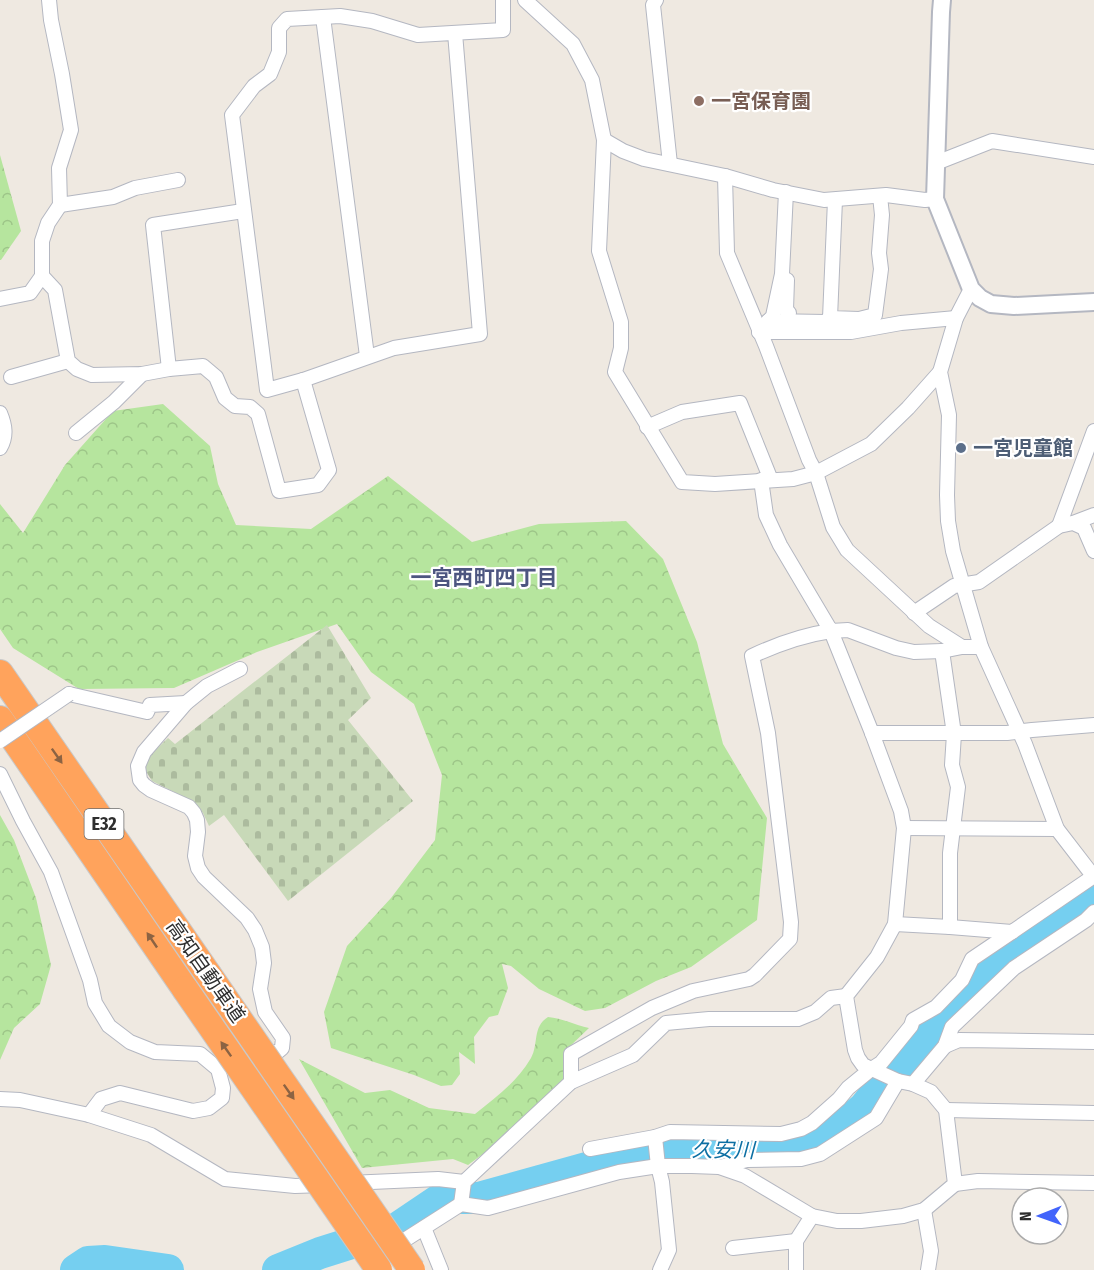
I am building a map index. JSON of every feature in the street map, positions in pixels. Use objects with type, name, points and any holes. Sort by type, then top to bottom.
[{"type":"highway","name":"高知自動車道","points":[[0,673],[412,1270]]},
{"type":"highway","name":"高知自動車道","points":[[0,719],[380,1270]]},
{"type":"highway","points":[[304,1162],[331,1211],[371,1270]]},
{"type":"street","points":[[0,299],[30,293],[42,276],[42,241],[48,223],[60,205],[59,168],[71,130],[49,0]]},
{"type":"street","points":[[455,33],[480,334],[394,348],[303,380],[267,390],[232,115],[254,86],[270,74],[279,52],[279,28],[286,19],[340,16],[372,21],[418,35],[503,30],[503,0]]},
{"type":"street","points":[[525,0],[573,44],[592,80],[604,140],[599,251],[621,321],[621,348],[615,372],[682,482],[715,484],[793,479],[816,473],[871,444],[908,408],[940,372],[956,318],[971,289]]},
{"type":"street","points":[[656,0],[653,4],[670,164]]},
{"type":"street","points":[[942,0],[935,198],[971,289],[991,304],[1014,306],[1094,302]]},
{"type":"street","points":[[323,17],[367,356]]},
{"type":"street","points":[[604,140],[623,151],[645,159],[824,200],[886,195],[925,200],[935,198]]},
{"type":"street","points":[[936,163],[992,141],[1094,157]]},
{"type":"street","points":[[725,176],[727,253],[816,473],[833,527],[846,550],[929,626],[962,647]]},
{"type":"street","points":[[60,205],[113,197],[135,188],[178,180]]},
{"type":"street","points":[[759,332],[773,316],[782,274],[786,192]]},
{"type":"street","points":[[768,321],[825,322],[830,318],[859,319],[875,315],[881,269],[880,196]]},
{"type":"street","points":[[830,318],[835,200]]},
{"type":"street","points":[[169,369],[153,225],[243,211]]},
{"type":"street","points":[[782,274],[787,281],[786,310],[789,313]]},
{"type":"street","points":[[42,276],[55,290],[68,361],[77,369],[92,375],[142,374],[204,366],[216,377],[225,398],[235,405],[250,407],[258,414],[279,491],[318,484],[329,470],[303,380]]},
{"type":"street","points":[[759,332],[851,332],[901,323],[956,318]]},
{"type":"street","points":[[11,377],[68,361]]},
{"type":"street","points":[[590,1149],[670,1132],[781,1134],[801,1129],[812,1123],[848,1088],[874,1071],[911,1026],[913,1020],[936,1007],[962,980],[972,959],[1094,876],[1057,829],[1019,732],[981,647],[953,551],[948,521],[949,415],[940,372]]},
{"type":"street","points":[[76,433],[114,402],[142,374]]},
{"type":"street","points":[[461,1204],[464,1182],[571,1082],[633,1055],[666,1023],[709,1018],[798,1019],[815,1012],[831,998],[846,996],[877,957],[895,924],[904,828],[901,811],[831,631],[780,545],[766,515],[766,480],[740,403],[682,412],[647,426]]},
{"type":"street","points":[[0,413],[5,425],[0,448]]},
{"type":"street","points":[[1066,524],[1094,431]]},
{"type":"street","points":[[914,613],[954,586],[979,582],[1066,524],[1094,515]]},
{"type":"street","points":[[1066,524],[1084,528],[1094,550]]},
{"type":"street","points":[[571,1082],[571,1054],[652,1008],[693,991],[749,979],[790,939],[791,922],[768,733],[752,656],[780,644],[817,633],[848,630],[896,648],[914,652],[981,647]]},
{"type":"street","points":[[942,651],[954,734],[952,765],[958,787],[950,853],[950,927]]},
{"type":"street","points":[[223,1088],[234,1088],[282,1048],[283,1038],[265,1012],[260,989],[264,963],[262,947],[247,918],[198,868],[195,856],[198,832],[194,813],[189,807],[144,785],[140,780],[138,766],[144,752],[186,703],[207,686],[240,669]]},
{"type":"street","points":[[0,741],[69,694],[147,712],[150,705],[186,703]]},
{"type":"street","points":[[872,733],[1019,732],[1094,725]]},
{"type":"street","points":[[0,774],[51,872],[90,980],[95,1003],[109,1026],[130,1042],[155,1052],[200,1054],[218,1069],[223,1088],[222,1098],[209,1108],[193,1111],[120,1093],[100,1099],[89,1115]]},
{"type":"street","points":[[904,828],[1057,829]]},
{"type":"street","points":[[913,1084],[945,1046],[952,1027],[1014,968],[1086,920],[1094,912]]},
{"type":"street","points":[[895,924],[1012,932]]},
{"type":"street","points":[[846,996],[858,1058],[862,1065],[898,1082],[913,1084],[931,1092],[946,1110],[955,1184]]},
{"type":"street","points":[[945,1046],[959,1040],[1094,1042]]},
{"type":"street","points":[[380,1270],[403,1241],[461,1204],[488,1208],[619,1172],[658,1166],[719,1167],[747,1160],[801,1159],[820,1154],[876,1118],[898,1082]]},
{"type":"street","points":[[2,1101],[20,1100],[89,1115],[151,1136],[225,1179],[295,1186],[438,1179],[464,1182]]},
{"type":"street","points":[[946,1110],[1094,1113]]},
{"type":"street","points":[[655,1137],[669,1250],[660,1270]]},
{"type":"street","points":[[719,1167],[745,1176],[812,1216],[837,1221],[861,1221],[903,1216],[924,1210],[955,1184],[978,1181],[1094,1183]]},
{"type":"street","points":[[924,1210],[931,1251],[928,1270]]},
{"type":"street","points":[[796,1270],[796,1241],[812,1216]]},
{"type":"street","points":[[424,1228],[441,1270]]},
{"type":"street","points":[[733,1248],[796,1241]]},
{"type":"green space","points":[[0,155],[21,231],[1,260],[0,260]]},
{"type":"green space","points":[[163,404],[210,446],[218,484],[236,525],[311,529],[388,476],[472,542],[539,524],[626,521],[663,559],[697,642],[723,744],[767,818],[757,920],[691,967],[656,981],[605,1008],[585,1011],[539,989],[511,966],[502,964],[508,988],[498,1015],[489,1017],[474,1037],[475,1064],[459,1052],[460,1074],[452,1085],[441,1086],[331,1048],[324,1012],[347,946],[391,898],[435,840],[442,775],[414,704],[371,672],[337,624],[257,652],[174,688],[79,689],[13,648],[0,629],[0,504],[23,533],[65,465],[113,411]]},
{"type":"green space","points":[[327,625],[371,698],[348,720],[413,801],[288,901],[224,815],[209,826],[203,813],[192,801],[152,781],[144,768],[147,758],[168,738],[175,744]]},
{"type":"green space","points":[[0,815],[14,840],[36,898],[51,965],[40,1004],[14,1028],[0,1060]]},
{"type":"green space","points":[[548,1017],[589,1028],[565,1051],[565,1081],[487,1151],[468,1165],[453,1159],[362,1168],[299,1059],[365,1093],[390,1090],[429,1108],[475,1114],[506,1089],[519,1075],[531,1058],[540,1026]]},
{"type":"waterway","name":"久安川","points":[[278,1270],[320,1253],[396,1229],[442,1198],[479,1198],[641,1153],[681,1149],[781,1151],[811,1145],[836,1132],[864,1108],[927,1031],[1018,950],[1094,895]]},
{"type":"waterway","name":"久安川","points":[[76,1270],[88,1262],[105,1261],[168,1270]]},
{"type":"place","name":"一宮保育園","points":[[699,101]]},
{"type":"place","name":"一宮児童館","points":[[961,448]]},
{"type":"district","name":"一宮西町四丁目","points":[[484,578]]}]
